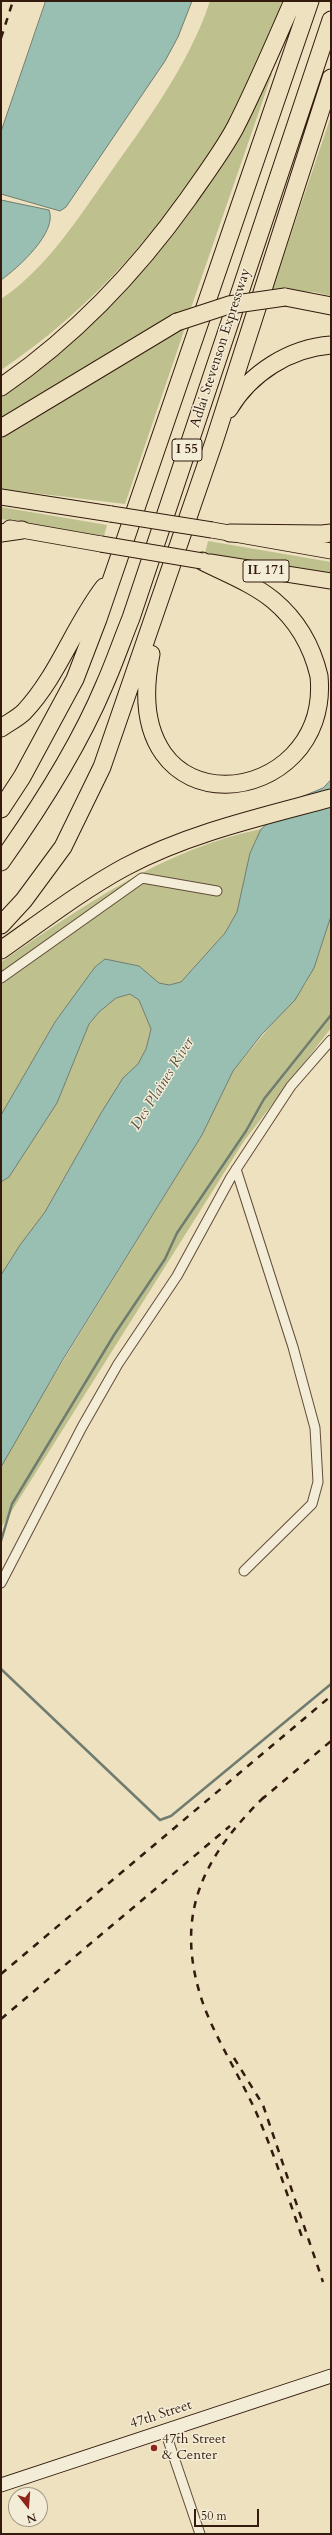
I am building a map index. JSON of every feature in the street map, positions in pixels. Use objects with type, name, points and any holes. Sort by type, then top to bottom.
[{"type":"highway","points":[[1,387],[65,337],[112,293],[158,242],[234,129],[266,63],[293,1]]},
{"type":"highway","name":"Adlai Stevenson Expressway","points":[[1,809],[22,777],[75,679],[114,574],[310,1]]},
{"type":"highway","name":"Adlai Stevenson Expressway","points":[[1,862],[31,820],[63,765],[85,725],[112,666],[133,610],[331,20]]},
{"type":"highway","points":[[1,925],[24,900],[66,841],[102,767],[214,442],[331,78]]},
{"type":"highway","points":[[1,428],[177,322],[229,305],[286,297],[331,306]]},
{"type":"highway","points":[[214,442],[230,408],[256,377],[282,357],[312,346],[331,345]]},
{"type":"highway","points":[[1,533],[22,530]]},
{"type":"highway","points":[[230,533],[331,533]]},
{"type":"highway","points":[[159,603],[146,677],[146,699],[149,721],[157,739],[167,755],[181,768],[200,779],[219,785],[242,785],[265,780],[288,766],[306,748],[317,725],[322,705],[321,686],[308,645],[301,631],[272,600],[202,561]]},
{"type":"highway","points":[[1,728],[22,713],[47,683],[90,605],[114,574]]},
{"type":"highway","points":[[1,950],[125,867],[191,838],[221,828],[331,798]]},
{"type":"main road","name":"IL 171","points":[[1,497],[212,530],[331,551]]},
{"type":"main road","name":"IL 171","points":[[1,527],[331,581]]},
{"type":"main road","name":"47th Street","points":[[1,2485],[331,2376]]},
{"type":"street","points":[[1,978],[142,878],[217,891]]},
{"type":"street","points":[[1,1584],[82,1427],[118,1364],[177,1276],[236,1169],[292,1086],[331,1040]]},
{"type":"street","points":[[236,1169],[293,1347],[315,1428],[318,1482],[312,1504],[244,1571]]},
{"type":"street","points":[[165,2430],[200,2534]]},
{"type":"green space","points":[[210,1],[282,1],[258,63],[236,109],[206,159],[182,193],[156,227],[128,259],[99,290],[68,319],[35,346],[1,370],[1,299],[32,273],[60,243],[85,210],[137,135],[179,70],[191,48]]},
{"type":"green space","points":[[268,72],[272,74],[191,308],[134,337],[1,418],[1,394],[148,264],[197,202],[220,167]]},
{"type":"green space","points":[[331,116],[331,296],[314,292],[272,290]]},
{"type":"green space","points":[[186,325],[125,504],[1,489],[1,433]]},
{"type":"green space","points":[[1,507],[107,525],[104,536],[1,519]]},
{"type":"green space","points":[[208,541],[331,562],[331,573],[205,553]]},
{"type":"green space","points":[[261,829],[250,853],[237,912],[225,933],[181,982],[169,985],[159,983],[139,966],[105,959],[95,967],[55,1022],[1,1115],[1,962],[93,901],[157,865],[190,850],[225,838]]},
{"type":"green space","points":[[331,916],[331,1028],[244,1141],[1,1528],[1,1462],[202,1135],[233,1071],[306,983],[319,954]]},
{"type":"green space","points":[[131,994],[139,1000],[151,1029],[146,1049],[138,1064],[123,1079],[101,1113],[45,1212],[20,1245],[1,1275],[1,1182],[9,1177],[57,1103],[89,1024],[99,1012],[116,998]]},
{"type":"water","points":[[46,1],[192,1],[178,37],[165,61],[66,207],[60,211],[1,194],[1,132]]},
{"type":"water","points":[[1,200],[49,210],[50,219],[48,229],[35,249],[1,280]]},
{"type":"water","name":"Des Plaines River","points":[[331,780],[331,916],[314,968],[295,1000],[262,1034],[233,1071],[202,1135],[62,1361],[1,1467],[1,1275],[20,1245],[45,1212],[101,1113],[123,1078],[138,1064],[146,1049],[151,1029],[139,1000],[130,994],[116,998],[99,1012],[89,1024],[57,1103],[9,1177],[1,1182],[1,1115],[55,1022],[95,967],[105,959],[139,966],[159,983],[169,985],[181,982],[225,933],[237,912],[250,853],[261,829],[301,797],[323,788]]},
{"type":"waterway","points":[[1,1541],[12,1504],[114,1335],[165,1259],[177,1233],[246,1131],[264,1099],[331,1015]]},
{"type":"waterway","points":[[1,1669],[160,1820],[171,1816],[331,1684]]},
{"type":"railway","points":[[1,38],[13,1]]},
{"type":"railway","points":[[1,1974],[331,1696]]},
{"type":"railway","points":[[261,1800],[331,1741]]},
{"type":"railway","points":[[264,1797],[223,1844],[209,1868],[198,1893],[192,1919],[191,1947],[195,1977],[205,2009],[263,2128],[303,2240]]},
{"type":"railway","points":[[1,2019],[230,1826]]},
{"type":"railway","points":[[234,2058],[263,2105],[323,2282]]},
{"type":"place","name":"47th Street & Center","points":[[154,2448]]}]
